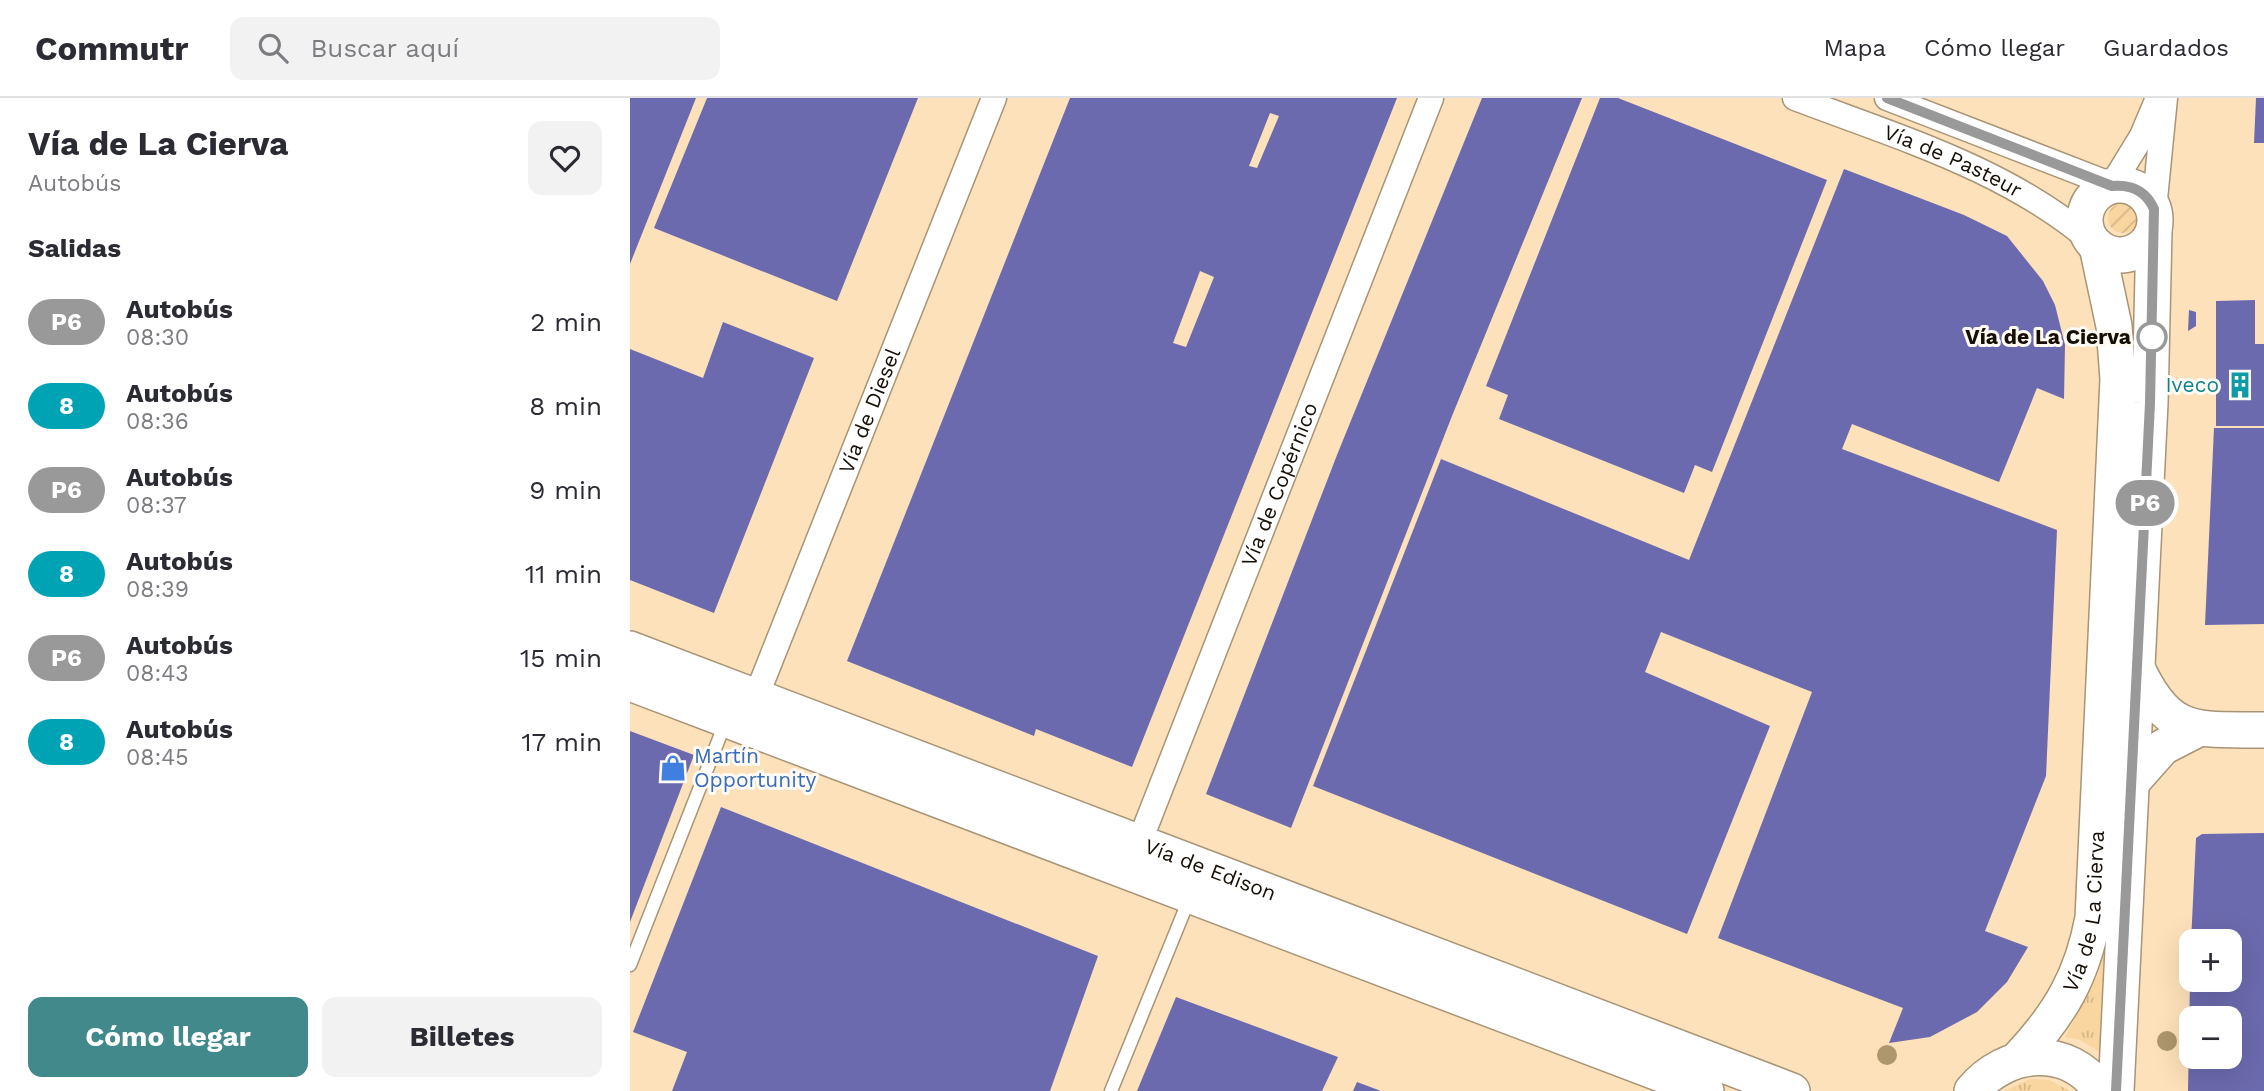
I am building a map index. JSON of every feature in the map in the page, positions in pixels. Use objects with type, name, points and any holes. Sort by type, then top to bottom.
[{"type":"main road","points":[[2123,184],[2142,192],[2154,220],[2149,241],[2129,254],[2106,252],[2097,246],[2086,227],[2085,216],[2094,196],[2112,186],[2123,184]]},
{"type":"main road","name":"Vía de La Cierva","points":[[2116,1091],[2150,391],[2154,220]]},
{"type":"main road","name":"Vía de La Cierva","points":[[2019,1058],[2058,1012],[2076,980],[2086,955],[2093,918],[2118,379],[2114,326],[2097,246]]},
{"type":"main road","name":"Vía de Edison","points":[[630,649],[742,714]]},
{"type":"main road","points":[[2137,668],[2150,696],[2173,719],[2196,730],[2264,730]]},
{"type":"main road","name":"Vía de Edison","points":[[630,683],[742,714],[1134,857],[1792,1091]]},
{"type":"main road","points":[[2132,782],[2163,747],[2196,730]]},
{"type":"main road","name":"Vía de Edison","points":[[1134,857],[1190,896],[1706,1091]]},
{"type":"main road","points":[[1972,1091],[2000,1066],[2019,1058],[2042,1056],[2064,1061],[2083,1072],[2101,1091]]},
{"type":"street","name":"Vía de Diesel","points":[[742,714],[994,98]]},
{"type":"street","name":"Vía de Copérnico","points":[[1134,857],[1431,98]]},
{"type":"street","name":"Vía de Pasteur","points":[[1795,98],[1976,166],[2069,221],[2097,246]]},
{"type":"street","name":"Vía de Pasteur","points":[[1887,98],[2112,186]]},
{"type":"street","points":[[2112,186],[2142,136],[2158,98]]},
{"type":"street","name":"Vía de La Cierva","points":[[2154,220],[2165,98]]},
{"type":"lane","points":[[630,965],[742,714]]},
{"type":"lane","points":[[1111,1091],[1190,896]]},
{"type":"shaded area","points":[[630,98],[2264,98],[2264,1091],[630,1091]]},
{"type":"green space","points":[[2123,203],[2134,207],[2138,218],[2134,229],[2123,233],[2112,229],[2108,218],[2112,207]]},
{"type":"green space","points":[[2103,954],[2111,954],[2107,1056],[2080,1040],[2065,1037],[2097,977]]},
{"type":"green space","points":[[2030,1079],[2049,1080],[2070,1091],[2004,1091]]},
{"type":"building","points":[[630,98],[696,98],[630,264]]},
{"type":"building","points":[[707,98],[918,98],[837,301],[654,228]]},
{"type":"building","points":[[1070,98],[1397,98],[1132,767],[1036,729],[1034,736],[847,661]],"holes":[[[1270,113],[1279,116],[1257,168],[1249,166]],[[1200,271],[1214,277],[1186,347],[1173,343]]]},
{"type":"building","points":[[1482,98],[1582,98],[1452,416],[1291,828],[1206,794],[1337,455]]},
{"type":"building","points":[[1600,98],[1618,98],[1827,180],[1712,472],[1695,465],[1684,493],[1499,419],[1508,395],[1486,386]]},
{"type":"building","points":[[2256,98],[2264,98],[2264,143],[2254,143]]},
{"type":"building","points":[[1844,169],[1964,215],[2007,236],[2043,281],[2055,305],[2065,345],[2064,399],[2037,388],[1999,482],[1852,424],[1842,449],[2057,530],[2046,776],[1985,931],[2028,947],[2007,982],[1977,1012],[1930,1037],[1889,1043],[1903,1008],[1718,938],[1812,692],[1661,632],[1645,672],[1770,726],[1687,934],[1313,786],[1441,459],[1689,560]]},
{"type":"building","name":"Iveco","points":[[2255,300],[2255,344],[2264,344],[2264,426],[2216,426],[2216,301]]},
{"type":"building","points":[[2189,310],[2196,312],[2196,326],[2188,331]]},
{"type":"building","points":[[723,322],[814,358],[714,613],[630,580],[630,349],[703,378]]},
{"type":"building","points":[[2214,428],[2264,428],[2264,624],[2205,625]]},
{"type":"building","points":[[630,731],[694,755],[630,922]]},
{"type":"building","points":[[721,807],[1098,956],[1050,1091],[672,1091],[687,1052],[633,1032]]},
{"type":"building","points":[[2264,833],[2264,1091],[2188,1091],[2188,1069],[2242,1069],[2242,1006],[2190,1006],[2190,992],[2242,992],[2242,929],[2192,929],[2196,838],[2202,834]]},
{"type":"building","points":[[1176,997],[1338,1057],[1322,1091],[1137,1091]]},
{"type":"building","points":[[1357,1082],[1381,1091],[1353,1091]]},
{"type":"bus line","name":"P6","points":[[1887,98],[2112,186],[2123,184],[2133,187],[2150,199],[2154,209],[2156,220],[2150,403],[2116,1091]]},
{"type":"place","name":"Vía de La Cierva","points":[[2152,337]]},
{"type":"place","name":"Iveco","points":[[2240,385]]},
{"type":"place","name":"Martín Opportunity","points":[[673,768]]}]
